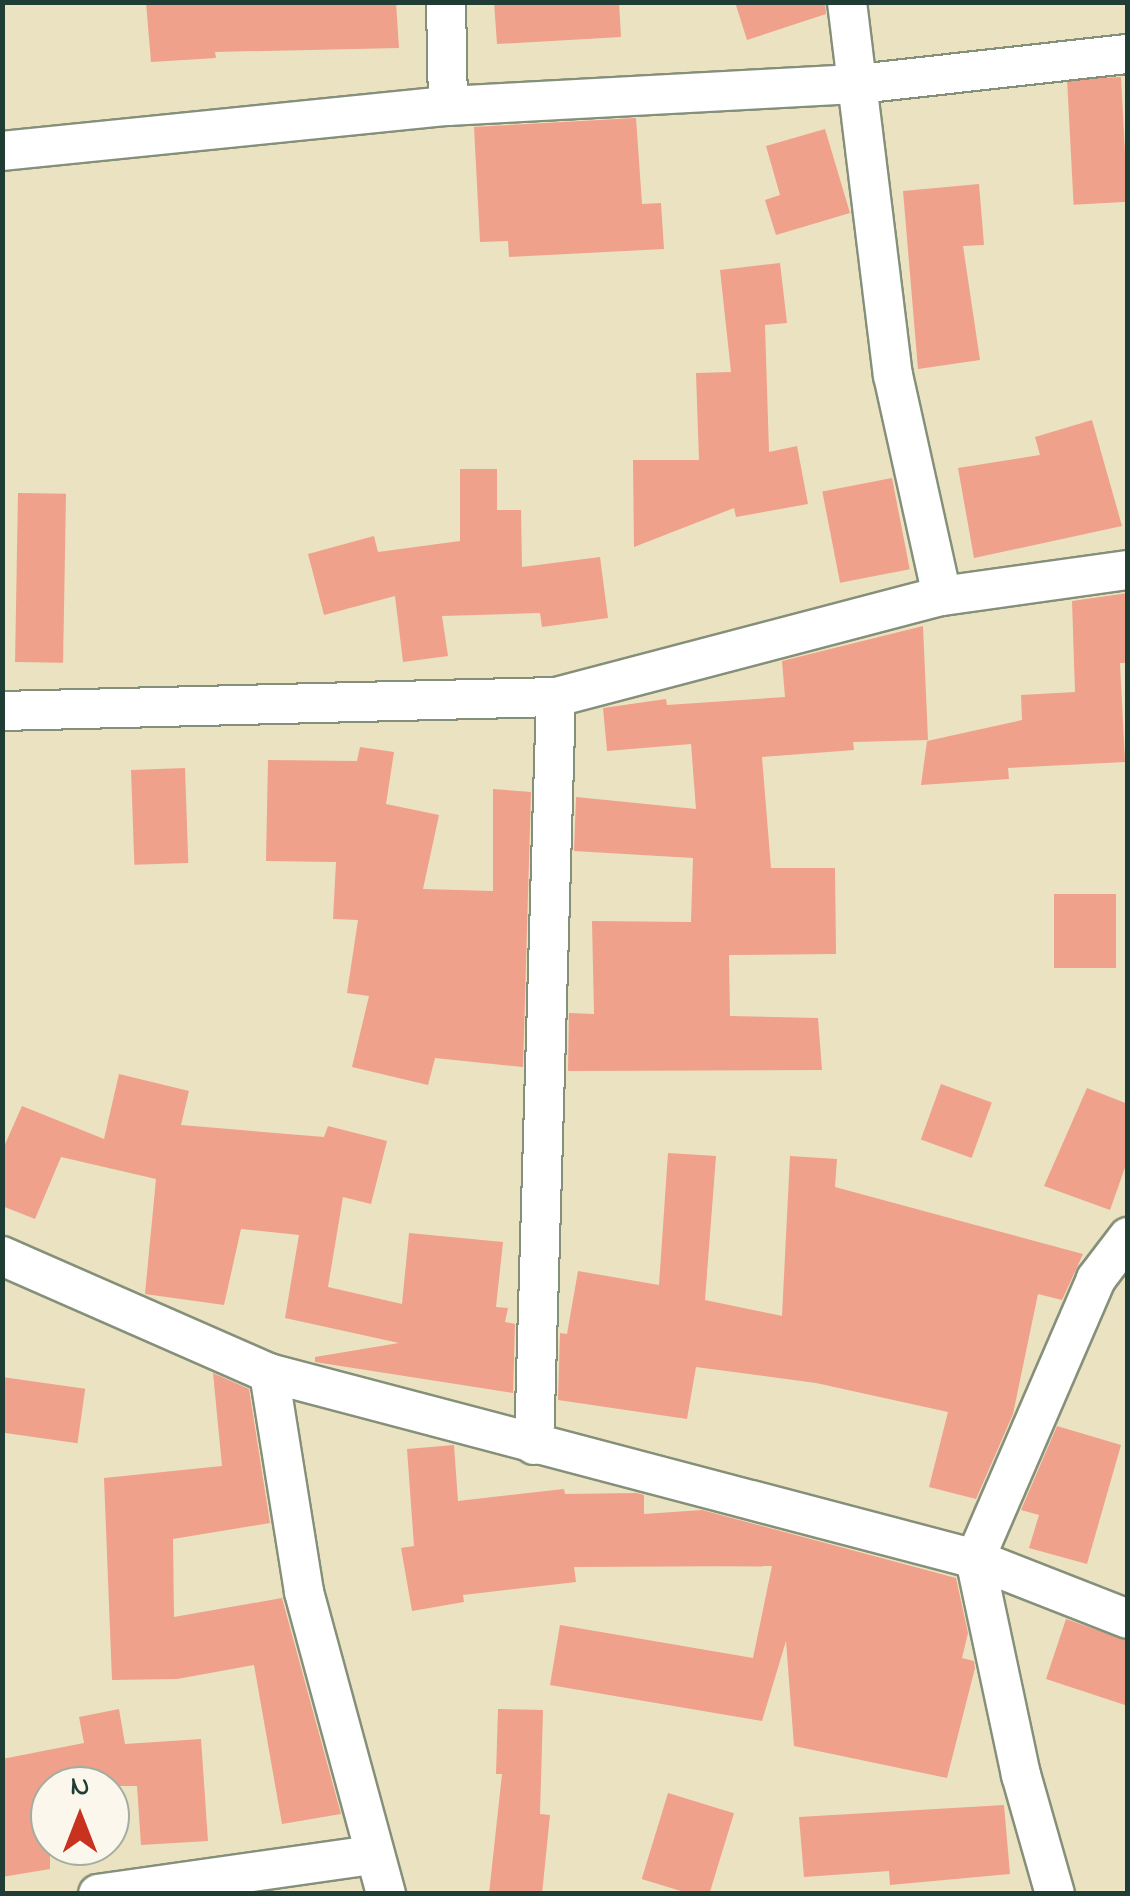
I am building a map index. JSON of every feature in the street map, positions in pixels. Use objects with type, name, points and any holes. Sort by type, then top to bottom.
[{"type":"street","points":[[446,2],[448,106]]},
{"type":"street","points":[[847,2],[893,375],[942,596]]},
{"type":"street","points":[[2,150],[448,106],[859,84],[1128,54]]},
{"type":"street","points":[[2,711],[556,697],[942,596],[1128,570]]},
{"type":"street","points":[[534,1445],[556,697]]},
{"type":"street","points":[[1055,1894],[1021,1775],[975,1559],[1096,1279],[1128,1237]]},
{"type":"street","points":[[2,1256],[269,1373],[975,1559],[1128,1618]]},
{"type":"street","points":[[269,1373],[304,1592],[372,1855],[386,1894]]},
{"type":"street","points":[[98,1894],[372,1855]]},
{"type":"building","points":[[146,2],[396,2],[399,48],[215,52],[216,58],[151,62]]},
{"type":"building","points":[[494,2],[619,2],[621,37],[497,44]]},
{"type":"building","points":[[735,2],[825,2],[826,14],[747,40]]},
{"type":"building","points":[[1121,77],[1128,202],[1074,205],[1067,80]]},
{"type":"building","points":[[636,118],[642,204],[661,203],[664,249],[509,257],[508,241],[480,242],[474,127]]},
{"type":"building","points":[[825,129],[850,213],[776,235],[765,200],[780,195],[766,146]]},
{"type":"building","points":[[979,184],[984,245],[963,246],[980,360],[918,369],[903,191]]},
{"type":"building","points":[[780,263],[787,323],[765,325],[769,452],[797,446],[808,504],[736,517],[734,508],[634,547],[633,460],[699,460],[696,373],[731,372],[720,270]]},
{"type":"building","points":[[1092,420],[1122,526],[974,558],[958,468],[1040,455],[1035,437]]},
{"type":"building","points":[[460,469],[497,469],[497,510],[521,510],[522,567],[600,557],[608,618],[542,627],[540,613],[442,616],[448,656],[403,662],[395,596],[324,615],[308,554],[374,536],[378,552],[460,541]]},
{"type":"building","points":[[892,478],[910,569],[840,583],[822,492]]},
{"type":"building","points":[[18,493],[66,494],[63,663],[15,662]]},
{"type":"building","points":[[1128,593],[1128,663],[1120,663],[1125,762],[1008,768],[1009,779],[921,785],[927,741],[1022,720],[1021,695],[1075,692],[1072,601]]},
{"type":"building","points":[[923,626],[928,740],[853,742],[854,750],[762,757],[771,868],[835,868],[836,954],[729,955],[730,1016],[818,1018],[822,1070],[568,1071],[569,1013],[594,1014],[592,921],[691,922],[693,858],[574,851],[576,797],[696,809],[691,744],[607,751],[603,708],[666,699],[667,705],[785,697],[782,661]]},
{"type":"building","points":[[360,747],[394,752],[386,804],[439,815],[423,889],[493,891],[493,789],[531,792],[523,1067],[435,1058],[428,1085],[352,1067],[369,996],[347,993],[358,920],[333,919],[336,862],[266,861],[268,760],[357,761]]},
{"type":"building","points":[[185,768],[188,863],[134,865],[131,770]]},
{"type":"building","points":[[1054,894],[1116,894],[1116,968],[1054,968]]},
{"type":"building","points":[[119,1074],[189,1091],[181,1125],[324,1137],[328,1126],[387,1141],[371,1204],[343,1197],[328,1287],[402,1304],[409,1233],[503,1242],[496,1307],[508,1308],[505,1322],[515,1324],[513,1393],[315,1362],[315,1357],[399,1343],[285,1318],[299,1235],[241,1229],[224,1305],[145,1294],[156,1179],[61,1157],[35,1219],[2,1206],[2,1151],[22,1106],[104,1139]]},
{"type":"building","points":[[941,1084],[992,1102],[972,1158],[921,1139]]},
{"type":"building","points":[[1087,1088],[1128,1104],[1128,1159],[1110,1210],[1044,1186]]},
{"type":"building","points":[[668,1153],[716,1156],[705,1300],[782,1316],[790,1156],[837,1159],[835,1187],[1083,1254],[1062,1300],[1038,1294],[1013,1414],[976,1499],[929,1487],[948,1412],[816,1383],[696,1367],[687,1419],[558,1400],[560,1333],[567,1334],[578,1271],[659,1285]]},
{"type":"building","points":[[213,1373],[249,1389],[270,1523],[173,1539],[174,1617],[282,1598],[341,1814],[282,1824],[254,1665],[177,1679],[112,1680],[104,1478],[222,1466]]},
{"type":"building","points":[[2,1377],[85,1389],[78,1443],[2,1433]]},
{"type":"building","points":[[1057,1426],[1121,1445],[1087,1564],[1029,1548],[1039,1515],[1021,1510]]},
{"type":"building","points":[[454,1445],[458,1501],[564,1489],[565,1494],[637,1493],[644,1495],[644,1514],[702,1510],[956,1578],[968,1633],[962,1658],[974,1661],[975,1668],[947,1778],[794,1746],[786,1641],[762,1721],[550,1685],[560,1625],[753,1658],[772,1566],[574,1567],[576,1582],[463,1595],[464,1602],[412,1611],[401,1548],[414,1546],[407,1449]]},
{"type":"building","points":[[1066,1619],[1128,1641],[1128,1706],[1046,1679]]},
{"type":"building","points":[[119,1709],[125,1744],[201,1739],[208,1841],[141,1845],[137,1786],[130,1786],[130,1766],[30,1766],[30,1866],[50,1869],[2,1877],[2,1759],[84,1743],[79,1717]]},
{"type":"building","points":[[498,1709],[543,1710],[540,1814],[550,1815],[542,1894],[489,1894],[502,1774],[496,1774]]},
{"type":"building","points":[[668,1793],[734,1813],[709,1894],[691,1894],[642,1879]]},
{"type":"building","points":[[1004,1805],[1010,1874],[890,1885],[889,1871],[804,1877],[799,1817]]}]
